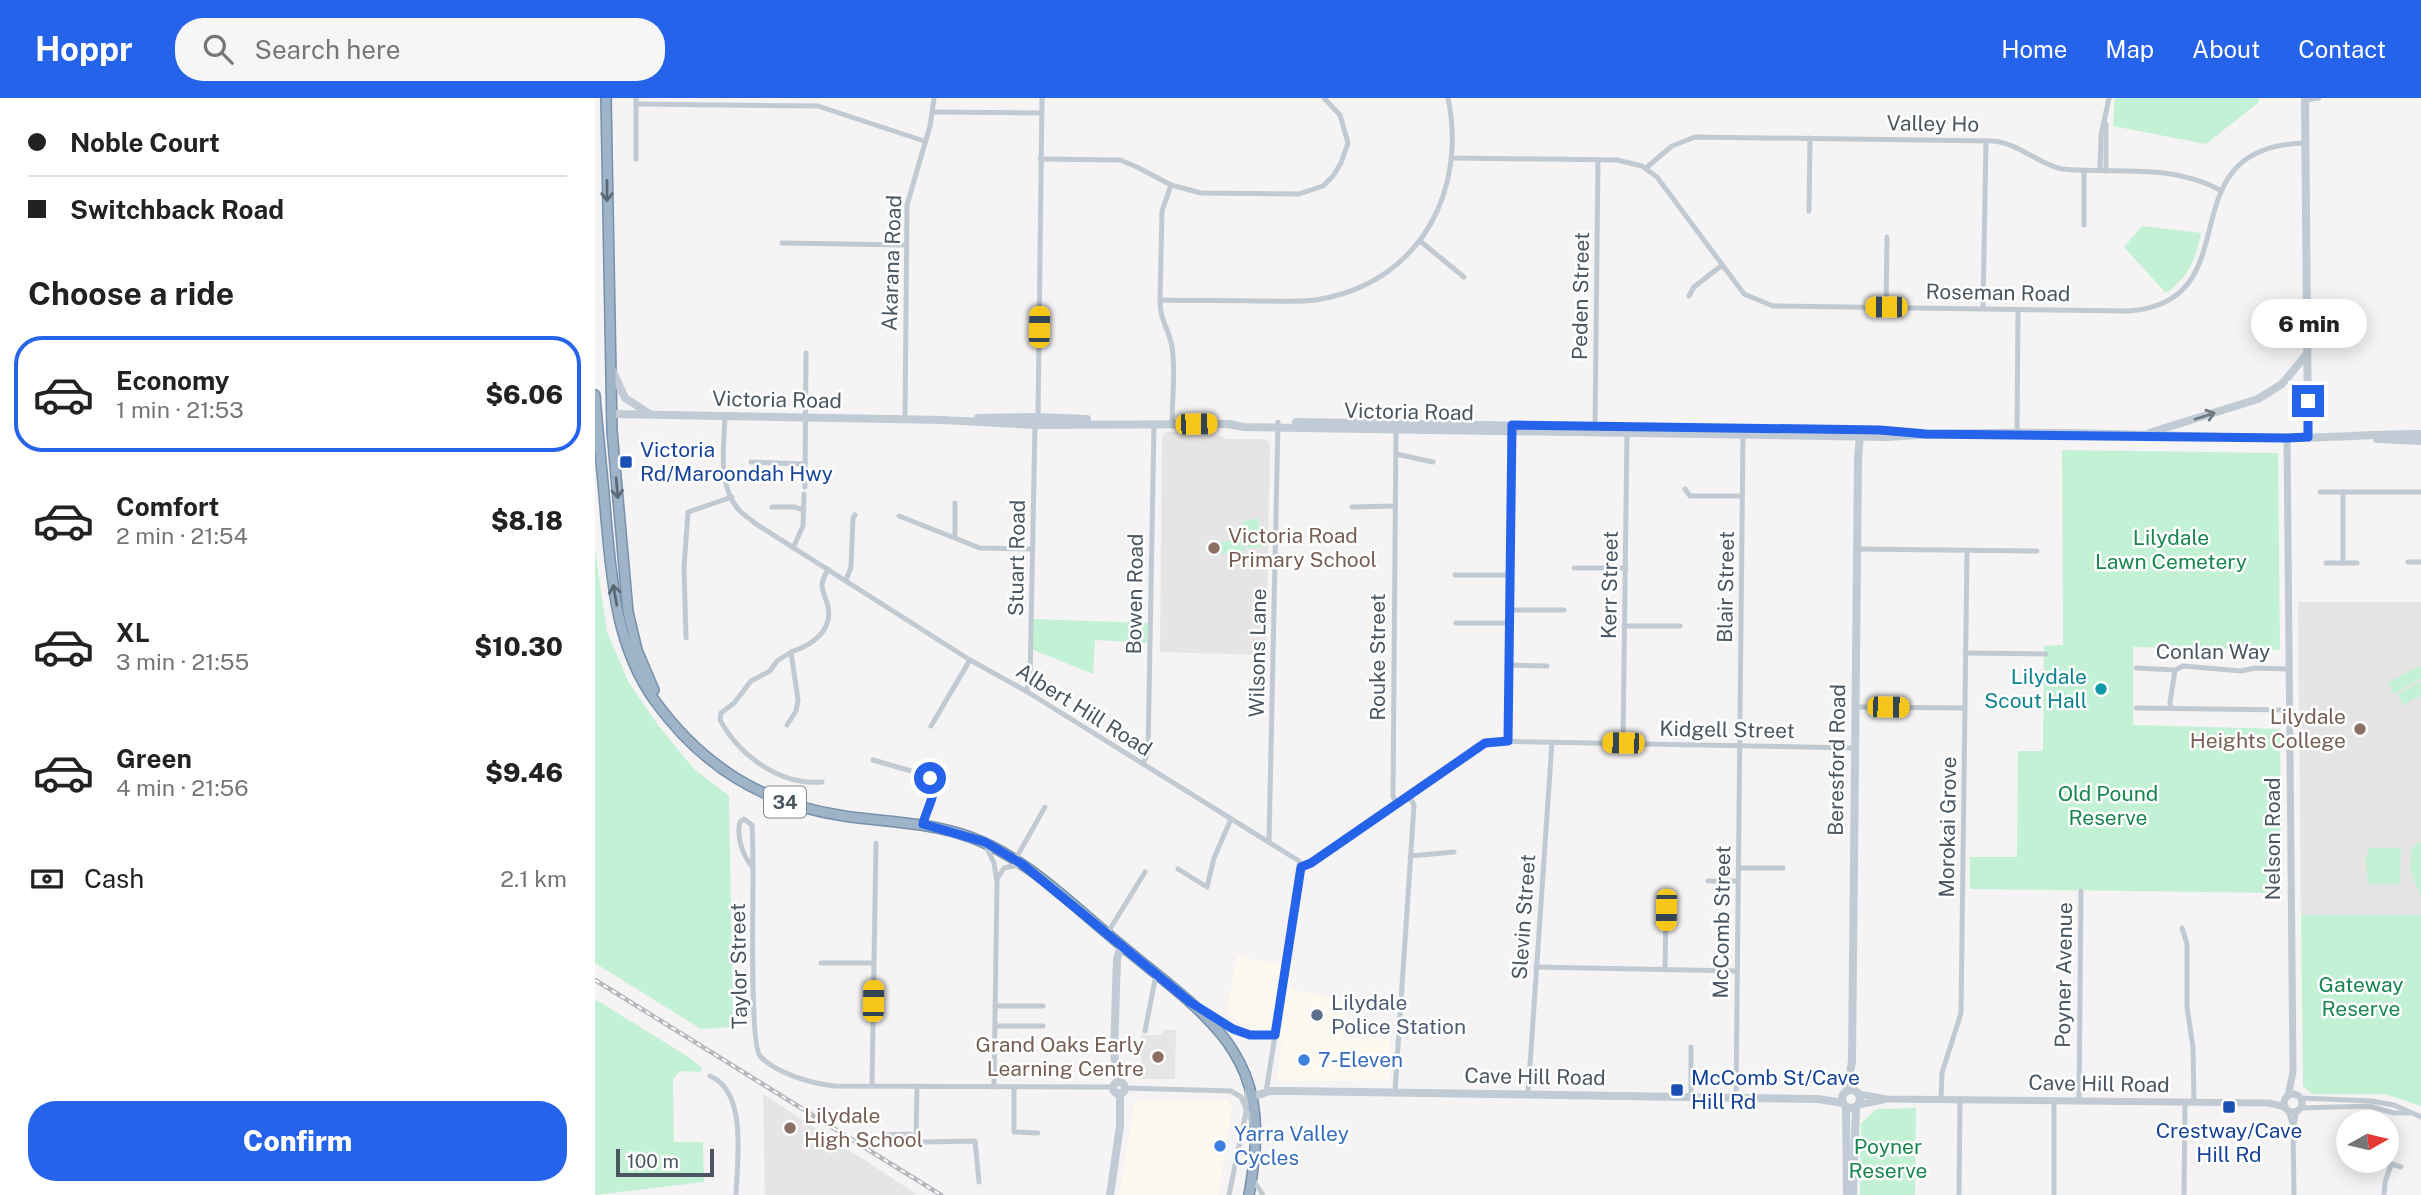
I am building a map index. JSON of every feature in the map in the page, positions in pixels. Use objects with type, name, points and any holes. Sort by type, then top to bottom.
[{"type":"highway","name":"34","points":[[606,98],[611,414],[628,612],[631,634],[643,666],[671,722]]},
{"type":"highway","name":"34","points":[[595,396],[611,573],[620,622],[634,666],[671,722],[691,744],[723,771],[783,802],[844,816],[923,824],[985,842],[1019,862],[1121,945],[1190,1002],[1226,1040],[1247,1080],[1256,1131],[1249,1195]]},
{"type":"highway","points":[[596,414],[611,414]]},
{"type":"main road","points":[[2305,99],[2308,437]]},
{"type":"main road","points":[[2140,435],[2259,399],[2282,384],[2307,354]]},
{"type":"main road","points":[[609,362],[625,398],[653,415]]},
{"type":"main road","name":"Victoria Road","points":[[611,414],[805,419],[1089,419],[1112,423],[1154,424],[1743,432],[2287,438],[2421,434]]},
{"type":"main road","name":"Beresford Road","points":[[1851,1093],[1858,433]]},
{"type":"main road","name":"Victoria Road","points":[[2360,437],[2421,441]]},
{"type":"main road","points":[[1110,1195],[1120,1126],[1119,1088],[1114,1053],[1117,959],[1121,945]]},
{"type":"main road","name":"Cave Hill Road","points":[[1252,1097],[1266,1092],[1395,1092],[1818,1099],[1851,1093]]},
{"type":"main road","points":[[1847,1195],[1844,1105],[1851,1093]]},
{"type":"main road","points":[[1851,1093],[1857,1106],[1853,1195]]},
{"type":"main road","name":"Cave Hill Road","points":[[1818,1099],[1857,1106]]},
{"type":"street","name":"Akarana Road","points":[[905,420],[907,205],[933,112],[934,98]]},
{"type":"street","name":"Stuart Road","points":[[1026,691],[1030,681],[1042,98]]},
{"type":"street","points":[[1040,159],[1120,160],[1171,186],[1201,193],[1299,194],[1324,186],[1342,163],[1348,143],[1341,115],[1324,98]]},
{"type":"street","points":[[1160,300],[1311,301],[1353,290],[1387,272],[1419,241],[1445,195],[1453,158],[1453,125],[1448,98]]},
{"type":"street","points":[[2103,170],[2109,98]]},
{"type":"street","points":[[2305,99],[2319,98]]},
{"type":"street","points":[[636,159],[636,101],[818,106],[924,141]]},
{"type":"street","points":[[933,112],[1042,113]]},
{"type":"street","name":"Valley Ho","points":[[1646,168],[1672,146],[1695,137],[1986,141],[2018,147],[2055,168],[2176,173],[2204,181],[2220,190]]},
{"type":"street","points":[[1809,211],[1810,138]]},
{"type":"street","points":[[1983,308],[1986,141]]},
{"type":"street","name":"Roseman Road","points":[[1646,168],[1662,182],[1744,294],[1773,306],[2129,311],[2155,307],[2172,298],[2191,280],[2200,265],[2220,190],[2231,174],[2255,154],[2281,145],[2306,143]]},
{"type":"street","points":[[1453,158],[1625,161],[1646,168]]},
{"type":"street","name":"Peden Street","points":[[1595,430],[1598,160]]},
{"type":"street","points":[[2084,170],[2084,225]]},
{"type":"street","points":[[1171,186],[1162,211],[1160,314],[1173,349],[1172,424]]},
{"type":"street","points":[[1886,307],[1887,237]]},
{"type":"street","points":[[1419,241],[1464,277]]},
{"type":"street","points":[[782,243],[906,245]]},
{"type":"street","points":[[1689,296],[1694,287],[1721,266]]},
{"type":"street","points":[[2017,434],[2018,309]]},
{"type":"street","points":[[793,548],[803,526],[806,353]]},
{"type":"street","name":"Albert Hill Road","points":[[725,417],[723,464],[727,488],[738,509],[793,548],[970,660],[1026,691],[1295,858],[1301,867]]},
{"type":"street","name":"Bowen Road","points":[[1143,764],[1148,752],[1154,424]]},
{"type":"street","name":"Wilsons Lane","points":[[1269,842],[1278,425]]},
{"type":"street","name":"Rouke Street","points":[[1396,427],[1393,797],[1398,804]]},
{"type":"street","points":[[1508,741],[1512,428]]},
{"type":"street","name":"Kerr Street","points":[[1623,743],[1627,430]]},
{"type":"street","name":"Blair Street","points":[[1740,746],[1743,432]]},
{"type":"street","name":"Nelson Road","points":[[2287,438],[2293,1072],[2299,1097],[2299,1109],[2293,1130]]},
{"type":"street","points":[[1396,454],[1433,462]]},
{"type":"street","points":[[751,462],[805,464]]},
{"type":"street","points":[[1685,489],[1690,496],[1742,496]]},
{"type":"street","points":[[2320,492],[2421,492]]},
{"type":"street","points":[[2343,492],[2343,563]]},
{"type":"street","points":[[686,638],[684,567],[688,512],[732,497]]},
{"type":"street","points":[[955,503],[955,537]]},
{"type":"street","points":[[1352,507],[1395,506]]},
{"type":"street","points":[[772,507],[804,510]]},
{"type":"street","points":[[846,580],[851,567],[855,515]]},
{"type":"street","points":[[899,516],[980,548],[1033,549]]},
{"type":"street","points":[[1857,549],[2037,551]]},
{"type":"street","name":"Morokai Grove","points":[[1941,1099],[1941,1073],[1961,1013],[1966,551]]},
{"type":"street","points":[[2408,562],[2421,562]]},
{"type":"street","points":[[2326,563],[2357,563]]},
{"type":"street","points":[[1574,568],[1626,568]]},
{"type":"street","points":[[822,782],[805,782],[768,769],[745,752],[720,720],[721,713],[734,704],[751,681],[770,671],[777,661],[791,652],[807,647],[827,625],[828,607],[822,585],[828,569]]},
{"type":"street","points":[[1455,575],[1510,575]]},
{"type":"street","points":[[1509,610],[1564,610]]},
{"type":"street","points":[[1456,623],[1509,623]]},
{"type":"street","points":[[1625,626],[1680,626]]},
{"type":"street","points":[[787,725],[796,711],[798,700],[791,652]]},
{"type":"street","points":[[1965,653],[2046,654]]},
{"type":"street","points":[[931,726],[970,660]]},
{"type":"street","points":[[1509,665],[1547,666]]},
{"type":"street","name":"Conlan Way","points":[[2136,668],[2175,670],[2183,666],[2241,671],[2255,668],[2290,668]]},
{"type":"street","points":[[2171,707],[2169,702],[2175,670]]},
{"type":"street","points":[[1855,706],[1964,708]]},
{"type":"street","points":[[2136,708],[2290,710]]},
{"type":"street","name":"Kidgell Street","points":[[1301,867],[1311,863],[1485,743],[1508,741],[1855,748]]},
{"type":"street","name":"Slevin Street","points":[[1528,1094],[1552,743]]},
{"type":"street","name":"McComb Street","points":[[1736,1098],[1740,746]]},
{"type":"street","points":[[873,760],[925,775],[934,782],[923,824]]},
{"type":"street","points":[[1395,1092],[1414,805],[1409,796]]},
{"type":"street","points":[[997,882],[1002,869],[1019,862],[1045,807]]},
{"type":"street","name":"Taylor Street","points":[[753,868],[745,857],[739,834],[739,825],[744,819],[752,825],[753,868],[755,1038],[757,1051],[764,1059],[801,1080],[819,1084],[872,1085]]},
{"type":"street","points":[[1178,869],[1207,887],[1214,858],[1231,819]]},
{"type":"street","points":[[985,842],[994,863],[997,882],[994,1087]]},
{"type":"street","points":[[876,843],[872,1085],[1225,1090],[1241,1097],[1256,1131]]},
{"type":"street","points":[[1411,856],[1454,852]]},
{"type":"street","points":[[1266,1092],[1301,867]]},
{"type":"street","points":[[1738,868],[1783,869]]},
{"type":"street","points":[[1107,934],[1145,872]]},
{"type":"street","points":[[1708,881],[1738,881]]},
{"type":"street","name":"Poyner Avenue","points":[[2079,1101],[2081,891]]},
{"type":"street","points":[[1665,970],[1666,910]]},
{"type":"street","points":[[2182,928],[2187,944],[2187,1007],[2193,1047],[2184,1195]]},
{"type":"street","points":[[821,963],[873,963]]},
{"type":"street","points":[[1536,967],[1737,971]]},
{"type":"street","points":[[1145,1031],[1156,975]]},
{"type":"street","points":[[1190,1002],[1242,1033],[1275,1035]]},
{"type":"street","points":[[995,1006],[1042,1006]]},
{"type":"street","points":[[995,1026],[1043,1026]]},
{"type":"street","points":[[1691,1047],[1691,1097]]},
{"type":"street","name":"Nelson Road","points":[[2293,1072],[2286,1103],[2293,1130],[2294,1195]]},
{"type":"street","points":[[710,1076],[728,1090],[734,1111],[738,1141],[736,1195]]},
{"type":"street","points":[[1231,1195],[1230,1188],[1247,1109],[1247,1080]]},
{"type":"street","points":[[916,1137],[917,1086]]},
{"type":"street","points":[[1014,1087],[1014,1132],[1038,1133]]},
{"type":"street","name":"Cave Hill Road","points":[[1851,1093],[1887,1099],[2286,1103]]},
{"type":"street","points":[[2286,1103],[2299,1097],[2372,1101],[2394,1105],[2421,1117]]},
{"type":"street","name":"Cave Hill Road","points":[[1857,1106],[1887,1099]]},
{"type":"street","points":[[1959,1195],[1960,1099]]},
{"type":"street","points":[[2054,1195],[2055,1101]]},
{"type":"street","points":[[2286,1103],[2299,1109],[2373,1107],[2394,1113],[2409,1113]]},
{"type":"street","points":[[885,1135],[910,1134],[922,1142],[975,1141],[979,1182]]},
{"type":"street","points":[[2384,1195],[2388,1173]]},
{"type":"street","points":[[1252,1178],[1263,1195]]},
{"type":"shaded area","name":"Victoria Road Primary School","points":[[1166,432],[1199,432],[1226,439],[1265,439],[1270,443],[1266,655],[1160,652],[1162,436]]},
{"type":"shaded area","name":"Lilydale Heights College","points":[[2298,602],[2421,602],[2421,915],[2301,915]]},
{"type":"shaded area","points":[[1237,956],[1292,967],[1289,989],[1346,1000],[1343,1038],[1390,1038],[1389,1081],[1281,1081],[1277,1077],[1282,1043],[1247,1027],[1227,1014]]},
{"type":"shaded area","name":"Grand Oaks Early Learning Centre","points":[[1163,1030],[1176,1030],[1175,1079],[1141,1079],[1141,1035],[1163,1035]]},
{"type":"shaded area","name":"Lilydale High School","points":[[763,1094],[918,1195],[765,1195]]},
{"type":"shaded area","points":[[1135,1100],[1228,1100],[1232,1109],[1218,1195],[1119,1195]]},
{"type":"green space","points":[[2115,98],[2259,98],[2259,102],[2206,144],[2113,126]]},
{"type":"green space","points":[[2142,226],[2201,233],[2197,251],[2186,274],[2166,293],[2124,247]]},
{"type":"green space","points":[[2062,450],[2278,453],[2280,650],[2133,647],[2133,725],[2280,729],[2281,893],[1970,889],[1970,857],[2017,857],[2018,751],[2043,751],[2044,646],[2063,645]]},
{"type":"green space","points":[[1258,518],[1263,546],[1248,549],[1243,521]]},
{"type":"green space","points":[[1244,538],[1246,550],[1220,555],[1218,542]]},
{"type":"green space","points":[[595,551],[607,632],[629,683],[693,768],[729,796],[733,1027],[701,1029],[595,963]]},
{"type":"green space","points":[[1031,619],[1148,623],[1147,643],[1095,640],[1093,674],[1031,649]]},
{"type":"green space","points":[[2421,665],[2421,678],[2394,694],[2388,683]]},
{"type":"green space","points":[[2421,681],[2421,695],[2403,706],[2398,694]]},
{"type":"green space","points":[[2421,840],[2421,898],[2410,869],[2411,850]]},
{"type":"green space","points":[[2368,848],[2401,848],[2400,884],[2368,884],[2365,857],[2368,857]]},
{"type":"green space","name":"Gateway Reserve","points":[[2301,915],[2421,915],[2421,1106],[2385,1094],[2312,1094],[2303,1086]]},
{"type":"green space","points":[[595,999],[702,1068],[700,1072],[680,1071],[673,1079],[674,1142],[703,1142],[704,1182],[595,1195]]},
{"type":"green space","name":"Poyner Reserve","points":[[1916,1108],[1915,1195],[1860,1195],[1861,1123],[1877,1109]]},
{"type":"railway","points":[[595,980],[941,1195]]},
{"type":"place","name":"Victoria Rd/Maroondah Hwy","points":[[626,462]]},
{"type":"place","name":"Victoria Road Primary School","points":[[1214,548]]},
{"type":"place","name":"Lilydale Scout Hall","points":[[2101,689]]},
{"type":"place","name":"Lilydale Heights College","points":[[2360,729]]},
{"type":"place","name":"Lilydale Police Station","points":[[1317,1015]]},
{"type":"place","name":"Grand Oaks Early Learning Centre","points":[[1158,1057]]},
{"type":"place","name":"7-Eleven","points":[[1304,1060]]},
{"type":"place","name":"McComb St/Cave Hill Rd","points":[[1677,1090]]},
{"type":"place","name":"Crestway/Cave Hill Rd","points":[[2229,1107]]},
{"type":"place","name":"Lilydale High School","points":[[790,1128]]},
{"type":"place","name":"Yarra Valley Cycles","points":[[1220,1146]]},
{"type":"route","points":[[930,778],[935,786],[923,824],[985,842],[1010,856],[1190,1002],[1242,1033],[1275,1035],[1301,867],[1311,863],[1485,743],[1508,741],[1512,425],[2287,438],[2308,437],[2308,401]]},
{"type":"park label","name":"Lilydale Lawn Cemetery","points":[[2171,550]]},
{"type":"park label","name":"Old Pound Reserve","points":[[2108,806]]}]
